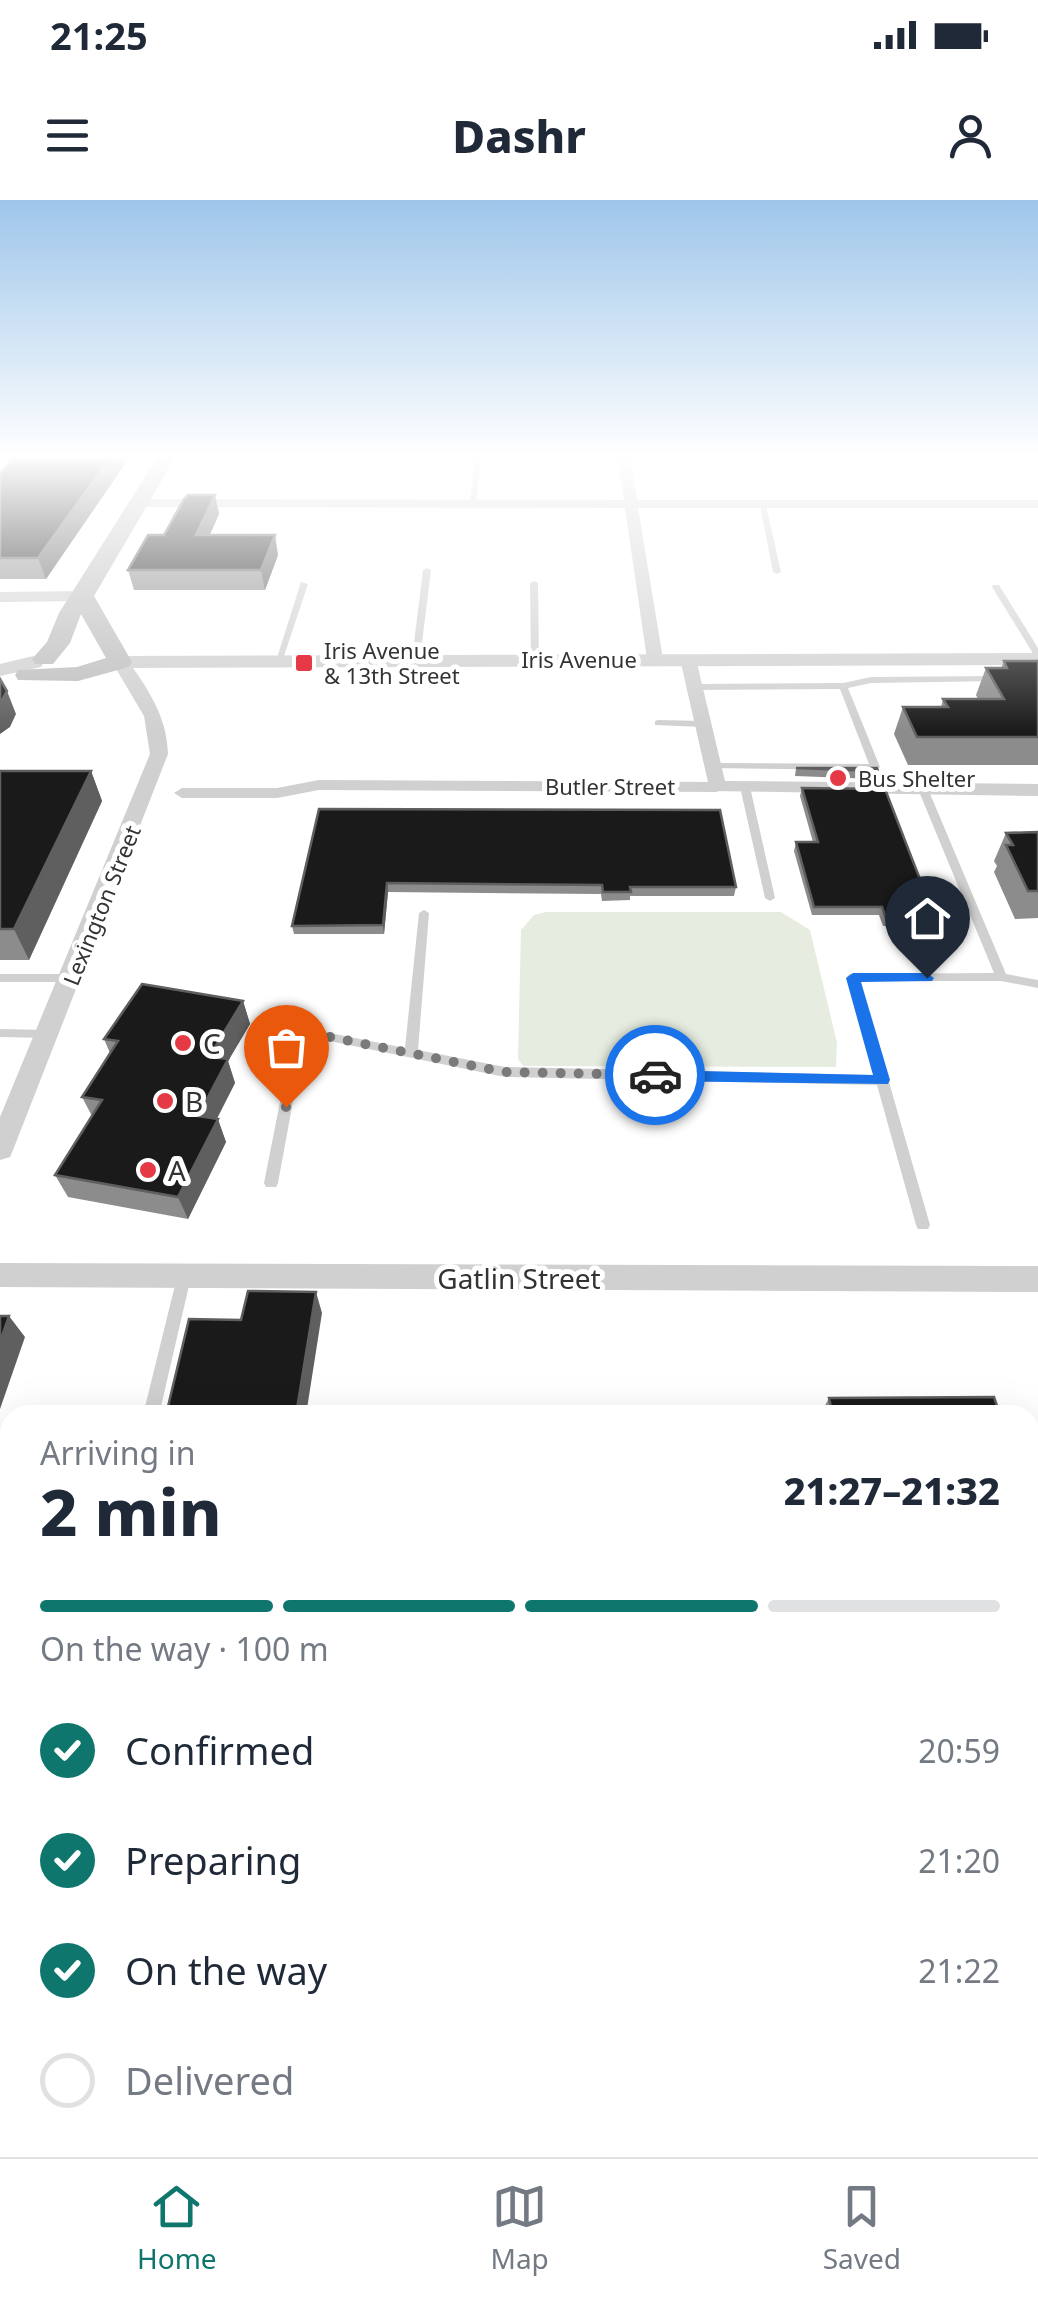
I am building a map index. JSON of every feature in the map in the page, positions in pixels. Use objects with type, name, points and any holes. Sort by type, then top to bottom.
[{"type":"main road","points":[[35,665],[61,645],[75,604],[110,549]]},
{"type":"main road","points":[[75,604],[93,649],[120,662]]},
{"type":"main road","points":[[35,665],[78,674],[120,662]]},
{"type":"street","points":[[638,549],[655,658]]},
{"type":"street","points":[[0,597],[75,604]]},
{"type":"street","name":"Iris Avenue","points":[[120,662],[1038,657]]},
{"type":"street","points":[[688,658],[715,776]]},
{"type":"street","name":"Lexington Street","points":[[2,1139],[159,754],[160,730],[154,710],[120,662]]},
{"type":"street","points":[[0,671],[35,665]]},
{"type":"street","name":"Butler Street","points":[[182,794],[278,793],[319,784],[715,776],[745,787],[1038,790]]},
{"type":"street","name":"Gatlin Street","points":[[0,1274],[1038,1279]]},
{"type":"lane","points":[[769,549],[777,572]]},
{"type":"lane","points":[[416,659],[427,570]]},
{"type":"lane","points":[[534,583],[535,658]]},
{"type":"lane","points":[[279,660],[304,584]]},
{"type":"lane","points":[[996,587],[1038,657]]},
{"type":"lane","points":[[694,687],[843,686],[872,680],[1001,678]]},
{"type":"lane","points":[[715,776],[874,767],[843,686]]},
{"type":"lane","points":[[658,724],[703,724]]},
{"type":"lane","points":[[745,787],[770,898]]},
{"type":"lane","points":[[923,790],[1001,978]]},
{"type":"lane","points":[[411,1054],[424,914]]},
{"type":"lane","points":[[0,978],[70,978]]},
{"type":"lane","points":[[923,1225],[853,978],[1001,978],[1038,984]]},
{"type":"lane","points":[[271,1183],[300,1031],[504,1072],[882,1080]]},
{"type":"lane","points":[[0,1033],[48,1034]]},
{"type":"lane","points":[[153,1405],[184,1277]]},
{"type":"shaded area","points":[[781,912],[810,930],[837,1043],[836,1067],[523,1066],[518,1059],[521,930],[534,915]]},
{"type":"building","points":[[0,549],[44,549],[38,558],[0,558]]},
{"type":"building","points":[[140,549],[269,549],[261,570],[128,570]]},
{"type":"building","points":[[1004,661],[1038,661],[1038,737],[917,737],[903,707],[948,707],[943,699],[1004,699],[986,668],[1007,668]]},
{"type":"building","points":[[0,679],[7,691],[0,704]]},
{"type":"building","points":[[796,768],[877,768],[878,771]]},
{"type":"building","points":[[0,771],[91,771],[14,929],[0,929]]},
{"type":"building","points":[[802,788],[885,789],[935,918],[886,918],[882,907],[814,907],[796,842],[818,842]]},
{"type":"building","points":[[319,809],[720,810],[736,887],[630,887],[631,892],[603,892],[602,885],[387,883],[383,925],[292,926]]},
{"type":"building","points":[[1038,832],[1038,891],[1028,891],[1006,845],[1013,845],[1006,833]]},
{"type":"building","points":[[142,984],[243,1001],[209,1057],[228,1059],[198,1116],[218,1119],[178,1197],[55,1175],[102,1100],[82,1097],[118,1041],[104,1039]]},
{"type":"building","points":[[248,1291],[316,1292],[298,1405],[168,1405],[189,1319],[241,1320]]},
{"type":"building","points":[[0,1316],[9,1316],[0,1342]]},
{"type":"building","points":[[994,1397],[997,1405],[831,1405],[829,1398]]},
{"type":"way so far","points":[[286,1107],[300,1031],[504,1072],[655,1075]]},
{"type":"place","name":"Iris Avenue & 13th Street","points":[[304,663]]},
{"type":"place","name":"Bus Shelter","points":[[838,778]]},
{"type":"place","name":"C","points":[[183,1043]]},
{"type":"place","name":"B","points":[[165,1101]]},
{"type":"place","name":"A","points":[[148,1170]]},
{"type":"route","points":[[655,1075],[882,1080],[853,978],[927,978]]}]
